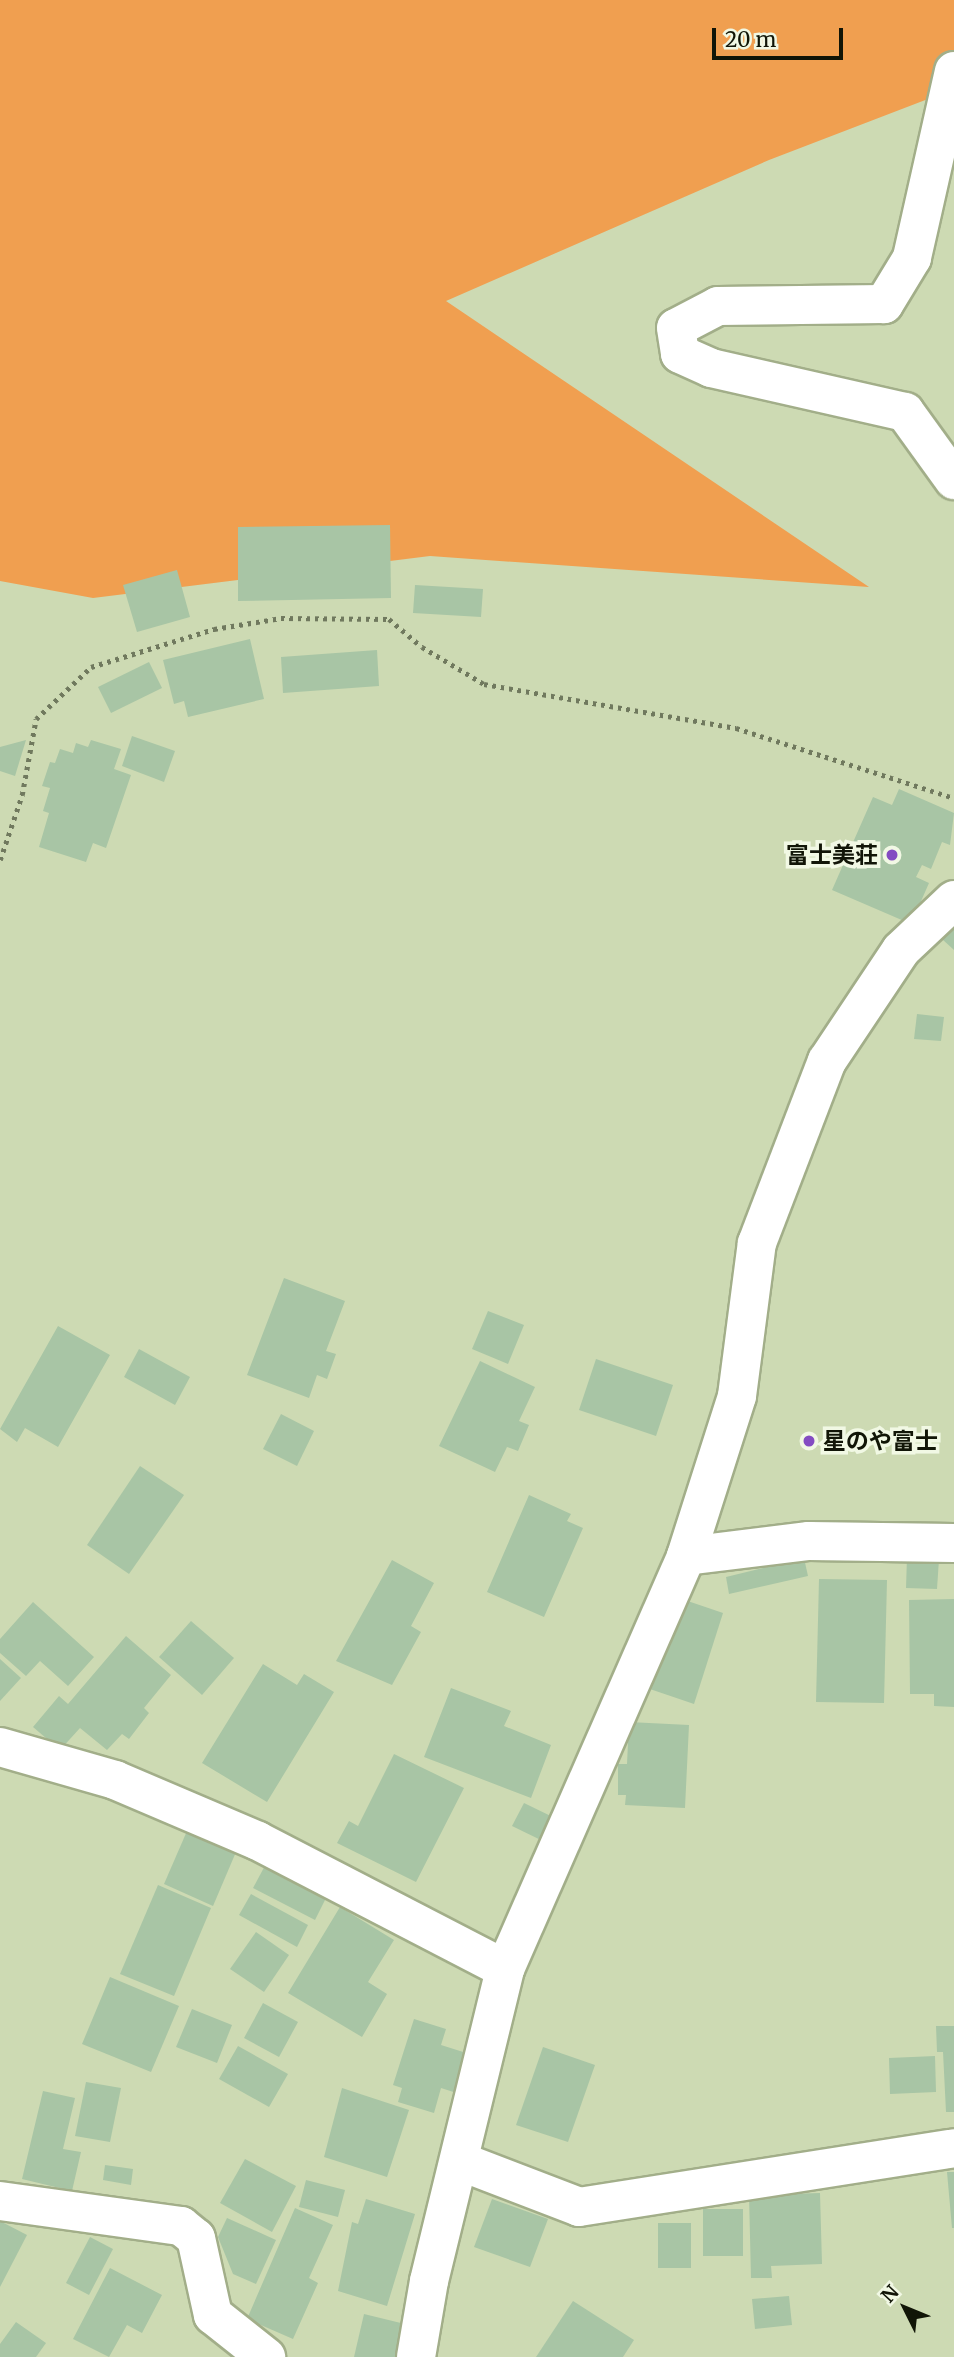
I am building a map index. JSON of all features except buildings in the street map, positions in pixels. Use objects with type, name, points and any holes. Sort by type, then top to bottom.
[{"type":"street","points":[[952,475],[905,412],[711,368],[680,354],[676,328],[718,306],[884,304],[912,258],[954,71]]},
{"type":"street","points":[[416,2357],[429,2281],[461,2162],[505,1969],[686,1556],[737,1396],[757,1243],[827,1061],[901,950],[954,900]]},
{"type":"street","points":[[686,1556],[809,1541],[954,1543]]},
{"type":"street","points":[[0,1748],[115,1780],[258,1841],[505,1969]]},
{"type":"street","points":[[461,2162],[579,2207],[954,2148]]},
{"type":"street","points":[[0,2201],[181,2226],[196,2238],[213,2315],[266,2357]]},
{"type":"path","points":[[0,860],[22,795],[36,719],[91,667],[214,629],[281,618],[389,620],[422,648],[484,684],[736,728],[954,798]]},
{"type":"shaded area","points":[[0,0],[954,0],[954,89],[769,160],[446,301],[869,587],[430,556],[93,598],[0,581]]},
{"type":"place","name":"富士美荘","points":[[892,855]]},
{"type":"place","name":"星のや富士","points":[[809,1441]]}]
